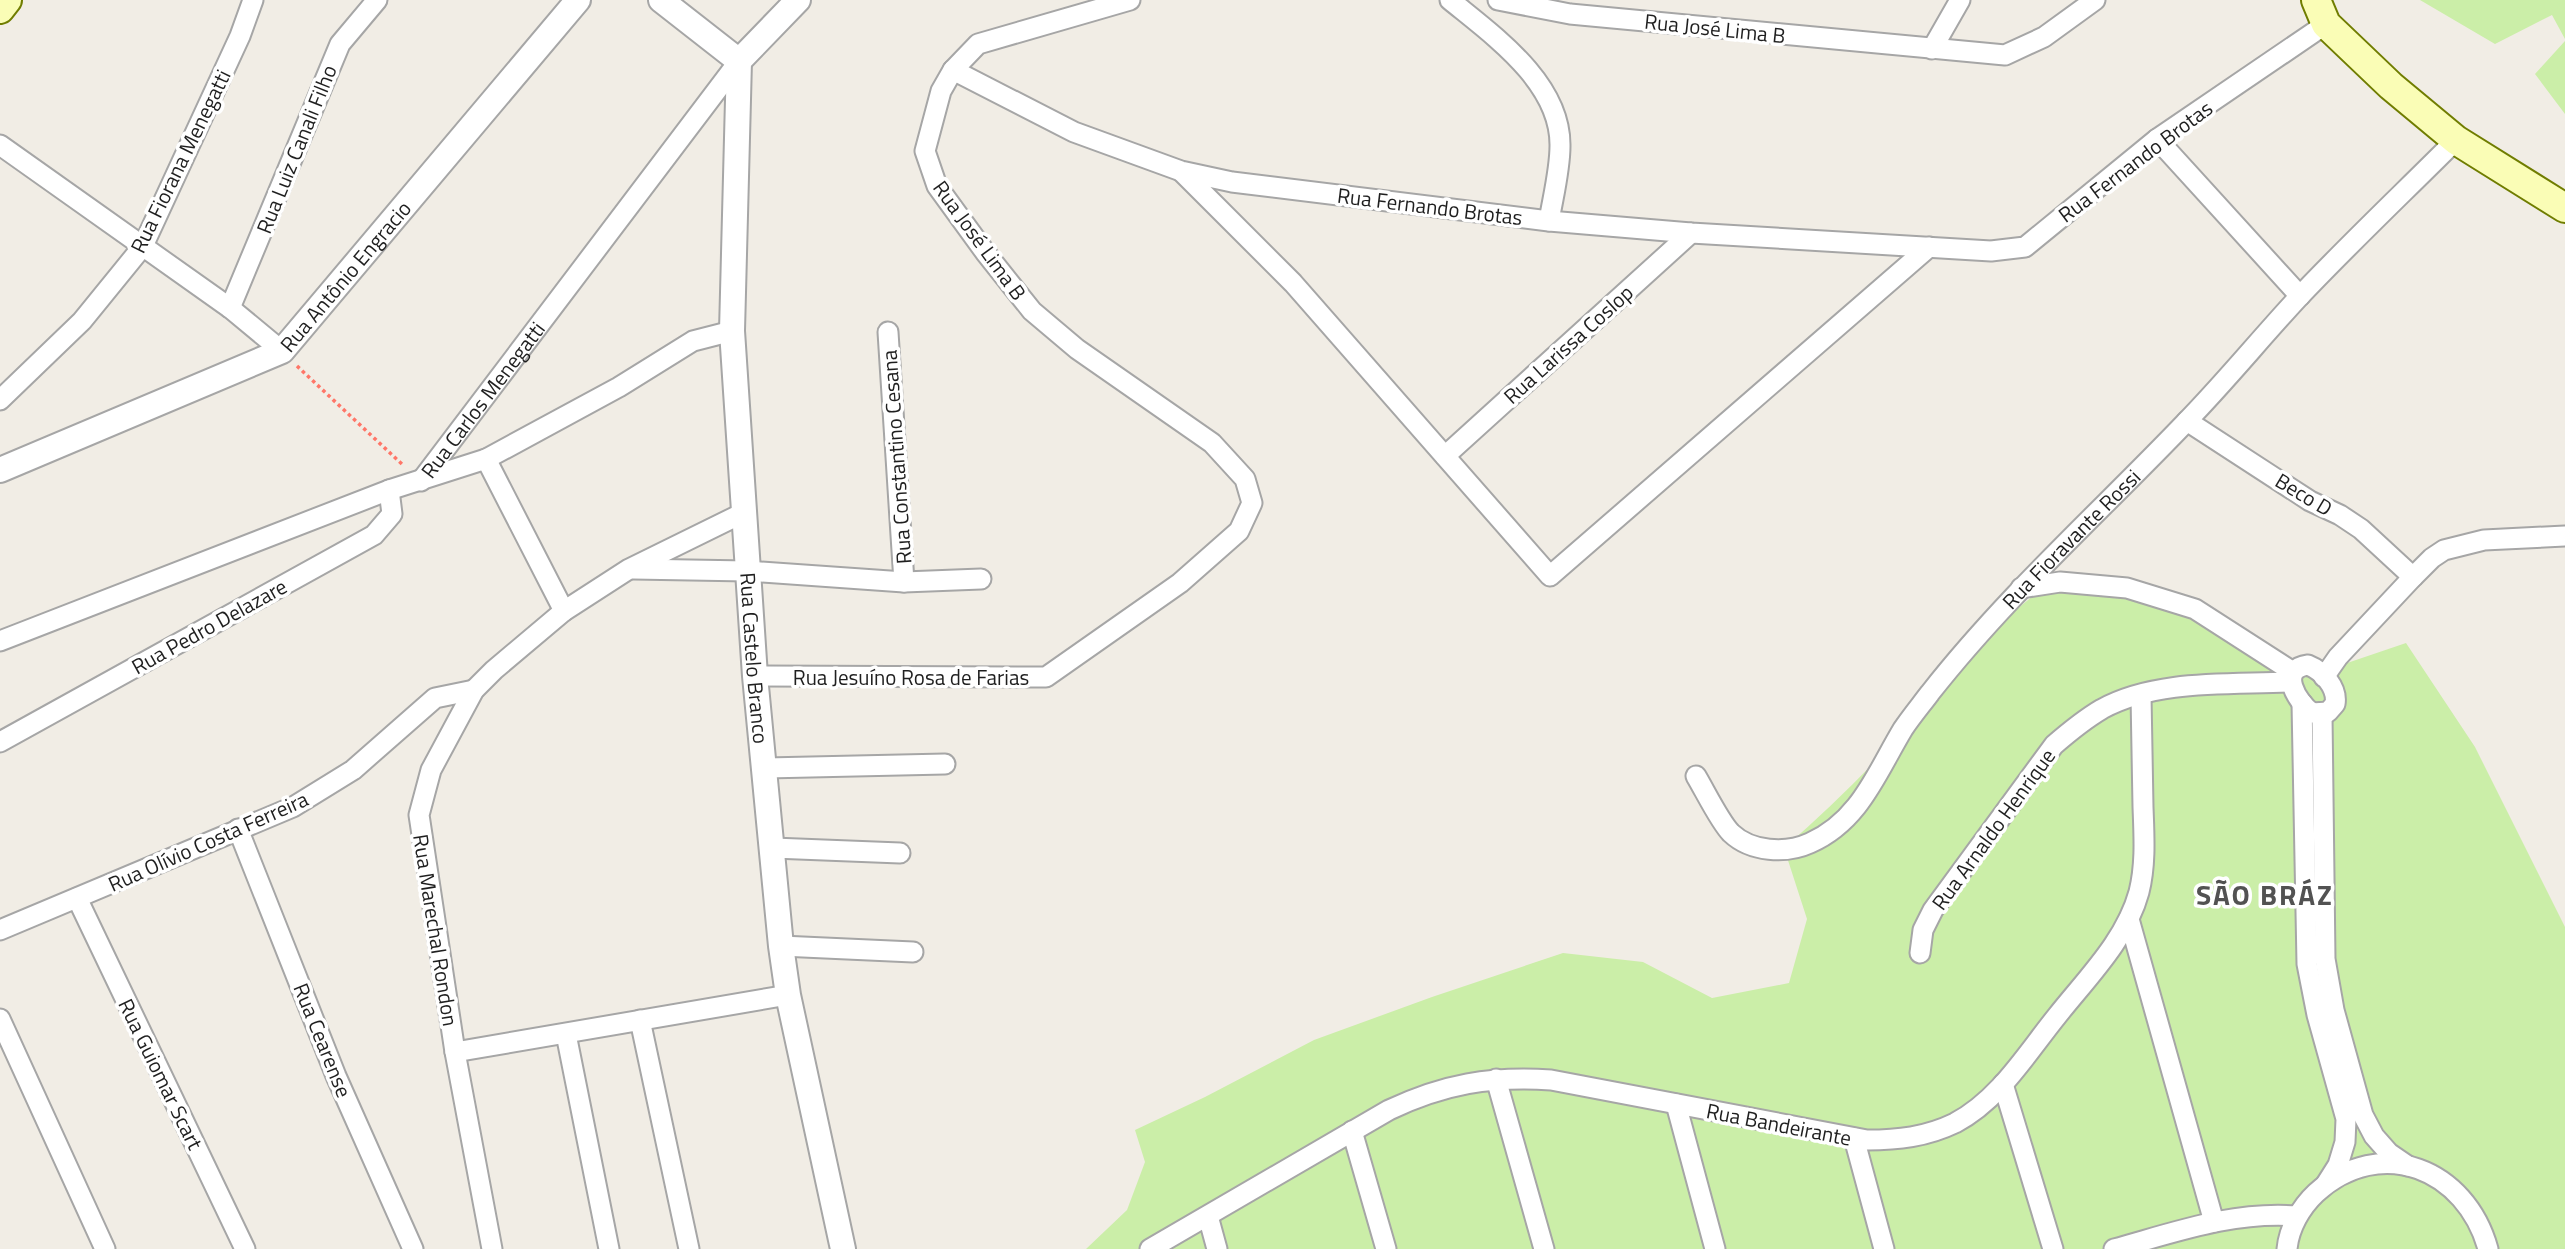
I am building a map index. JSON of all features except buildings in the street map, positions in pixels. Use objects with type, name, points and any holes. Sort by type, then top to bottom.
[{"type":"main road","points":[[0,9],[7,0]]},
{"type":"main road","points":[[2321,12],[2391,86],[2456,141],[2565,208]]},
{"type":"street","name":"Rua Fiorana Menegatti","points":[[0,400],[82,321],[143,246],[240,36],[253,0]]},
{"type":"street","name":"Rua Luiz Canali Filho","points":[[230,308],[340,44],[377,0]]},
{"type":"street","name":"Rua Antônio Engracio","points":[[0,470],[282,351],[579,0]]},
{"type":"street","points":[[661,0],[738,61]]},
{"type":"street","name":"Rua Carlos Menegatti","points":[[0,641],[421,481],[738,61],[798,0]]},
{"type":"street","name":"Rua José Lima B","points":[[1130,0],[978,44],[953,70],[941,91],[925,151],[937,186],[1032,311],[1077,349],[1212,443],[1245,479],[1252,503]]},
{"type":"street","points":[[1451,0],[1515,54],[1542,91],[1554,114],[1560,145],[1549,221]]},
{"type":"street","name":"Rua José Lima B","points":[[1498,0],[1570,14],[2005,55],[2044,37],[2095,0]]},
{"type":"street","points":[[1932,49],[1960,0]]},
{"type":"street","name":"Rua Fernando Brotas","points":[[953,70],[1074,132],[1181,171],[1232,182],[1549,221],[1691,233],[1991,251],[2025,247],[2157,139],[2321,12]]},
{"type":"street","name":"Rua Castelo Branco","points":[[738,61],[732,331],[755,676],[788,995],[843,1249]]},
{"type":"street","points":[[2157,139],[2300,296]]},
{"type":"street","name":"Rua Fioravante Rossi","points":[[1696,776],[1731,832],[1748,844],[1787,850],[1810,844],[1829,832],[1861,802],[1883,769],[1903,729],[1931,692],[2021,588],[2187,421],[2300,296],[2456,141]]},
{"type":"street","points":[[0,145],[230,308],[282,351]]},
{"type":"street","points":[[1181,171],[1293,283],[1550,576],[1929,247]]},
{"type":"street","name":"Rua Larissa Coslop","points":[[1445,456],[1691,233]]},
{"type":"street","points":[[421,481],[486,459],[619,387],[693,341],[732,331]]},
{"type":"street","name":"Rua Constantino Cesana","points":[[888,332],[904,582]]},
{"type":"street","name":"Beco D","points":[[2187,421],[2310,501],[2340,515],[2361,529],[2413,578]]},
{"type":"street","points":[[486,459],[564,611]]},
{"type":"street","name":"Rua Pedro Delazare","points":[[0,742],[374,535],[392,514],[390,491]]},
{"type":"street","name":"Rua Jesuíno Rosa de Farias","points":[[755,676],[1046,677],[1180,583],[1238,531],[1252,503]]},
{"type":"street","name":"Rua Marechal Rondon","points":[[492,1249],[455,1052],[419,815],[430,770],[474,690],[564,611],[629,569],[745,512]]},
{"type":"street","points":[[2324,677],[2338,657],[2432,558],[2458,545],[2484,540],[2565,536]]},
{"type":"street","points":[[629,569],[747,571],[904,582],[981,579]]},
{"type":"street","points":[[2021,588],[2060,582],[2127,588],[2196,609],[2292,677],[2302,703],[2307,964],[2314,1002],[2346,1119],[2345,1142],[2338,1165],[2326,1184]]},
{"type":"street","points":[[2292,677],[2297,668],[2308,665],[2318,670],[2334,689],[2336,699],[2332,709],[2322,714],[2312,713],[2302,703]]},
{"type":"street","name":"Rua Arnaldo Henrique","points":[[1920,953],[1923,930],[1933,910],[2054,745],[2078,725],[2105,708],[2141,695],[2190,687],[2292,677]]},
{"type":"street","name":"Rua Olívio Costa Ferreira","points":[[0,930],[293,807],[353,770],[435,698],[474,690]]},
{"type":"street","name":"Rua Bandeirante","points":[[1150,1249],[1352,1131],[1419,1096],[1451,1086],[1496,1079],[1551,1080],[1853,1138],[1897,1140],[1927,1134],[1956,1122],[1981,1105],[2003,1084],[2112,947],[2129,919],[2139,891],[2144,855],[2141,695]]},
{"type":"street","points":[[2322,714],[2325,959],[2328,986],[2363,1115],[2374,1136],[2389,1153],[2408,1166]]},
{"type":"street","points":[[766,768],[945,764]]},
{"type":"street","name":"Rua Cearense","points":[[237,829],[336,1076],[413,1249]]},
{"type":"street","points":[[773,848],[900,853]]},
{"type":"street","name":"Rua Guiomar Scart","points":[[77,898],[245,1249]]},
{"type":"street","points":[[2129,919],[2214,1222]]},
{"type":"street","points":[[781,946],[913,951]]},
{"type":"street","points":[[455,1052],[788,995]]},
{"type":"street","points":[[0,1019],[105,1249]]},
{"type":"street","points":[[640,1020],[689,1249]]},
{"type":"street","points":[[566,1034],[609,1249]]},
{"type":"street","points":[[1496,1079],[1544,1249]]},
{"type":"street","points":[[2003,1084],[2053,1249]]},
{"type":"street","points":[[1676,1104],[1715,1249]]},
{"type":"street","points":[[1352,1131],[1386,1249]]},
{"type":"street","points":[[1853,1138],[1884,1249]]},
{"type":"street","points":[[2287,1249],[2297,1216],[2310,1198],[2326,1184],[2365,1166],[2387,1164],[2408,1166],[2432,1174],[2453,1188],[2470,1206],[2482,1229],[2488,1249]]},
{"type":"street","points":[[1208,1216],[1217,1249]]},
{"type":"street","points":[[2114,1249],[2243,1216],[2297,1216]]},
{"type":"path","points":[[282,351],[421,481]]},
{"type":"green space","points":[[2420,0],[2565,0],[2565,39],[2552,15],[2495,44]]},
{"type":"green space","points":[[2565,41],[2565,114],[2535,74]]},
{"type":"green space","points":[[2063,584],[2174,601],[2303,678],[2406,643],[2475,747],[2565,927],[2565,1249],[1086,1249],[1127,1210],[1145,1162],[1135,1130],[1314,1040],[1563,953],[1643,962],[1712,998],[1789,983],[1807,919],[1784,848],[1873,764],[2012,613],[2033,596]]},
{"type":"district","name":"SÃO BRÁZ","points":[[2265,894]]}]
